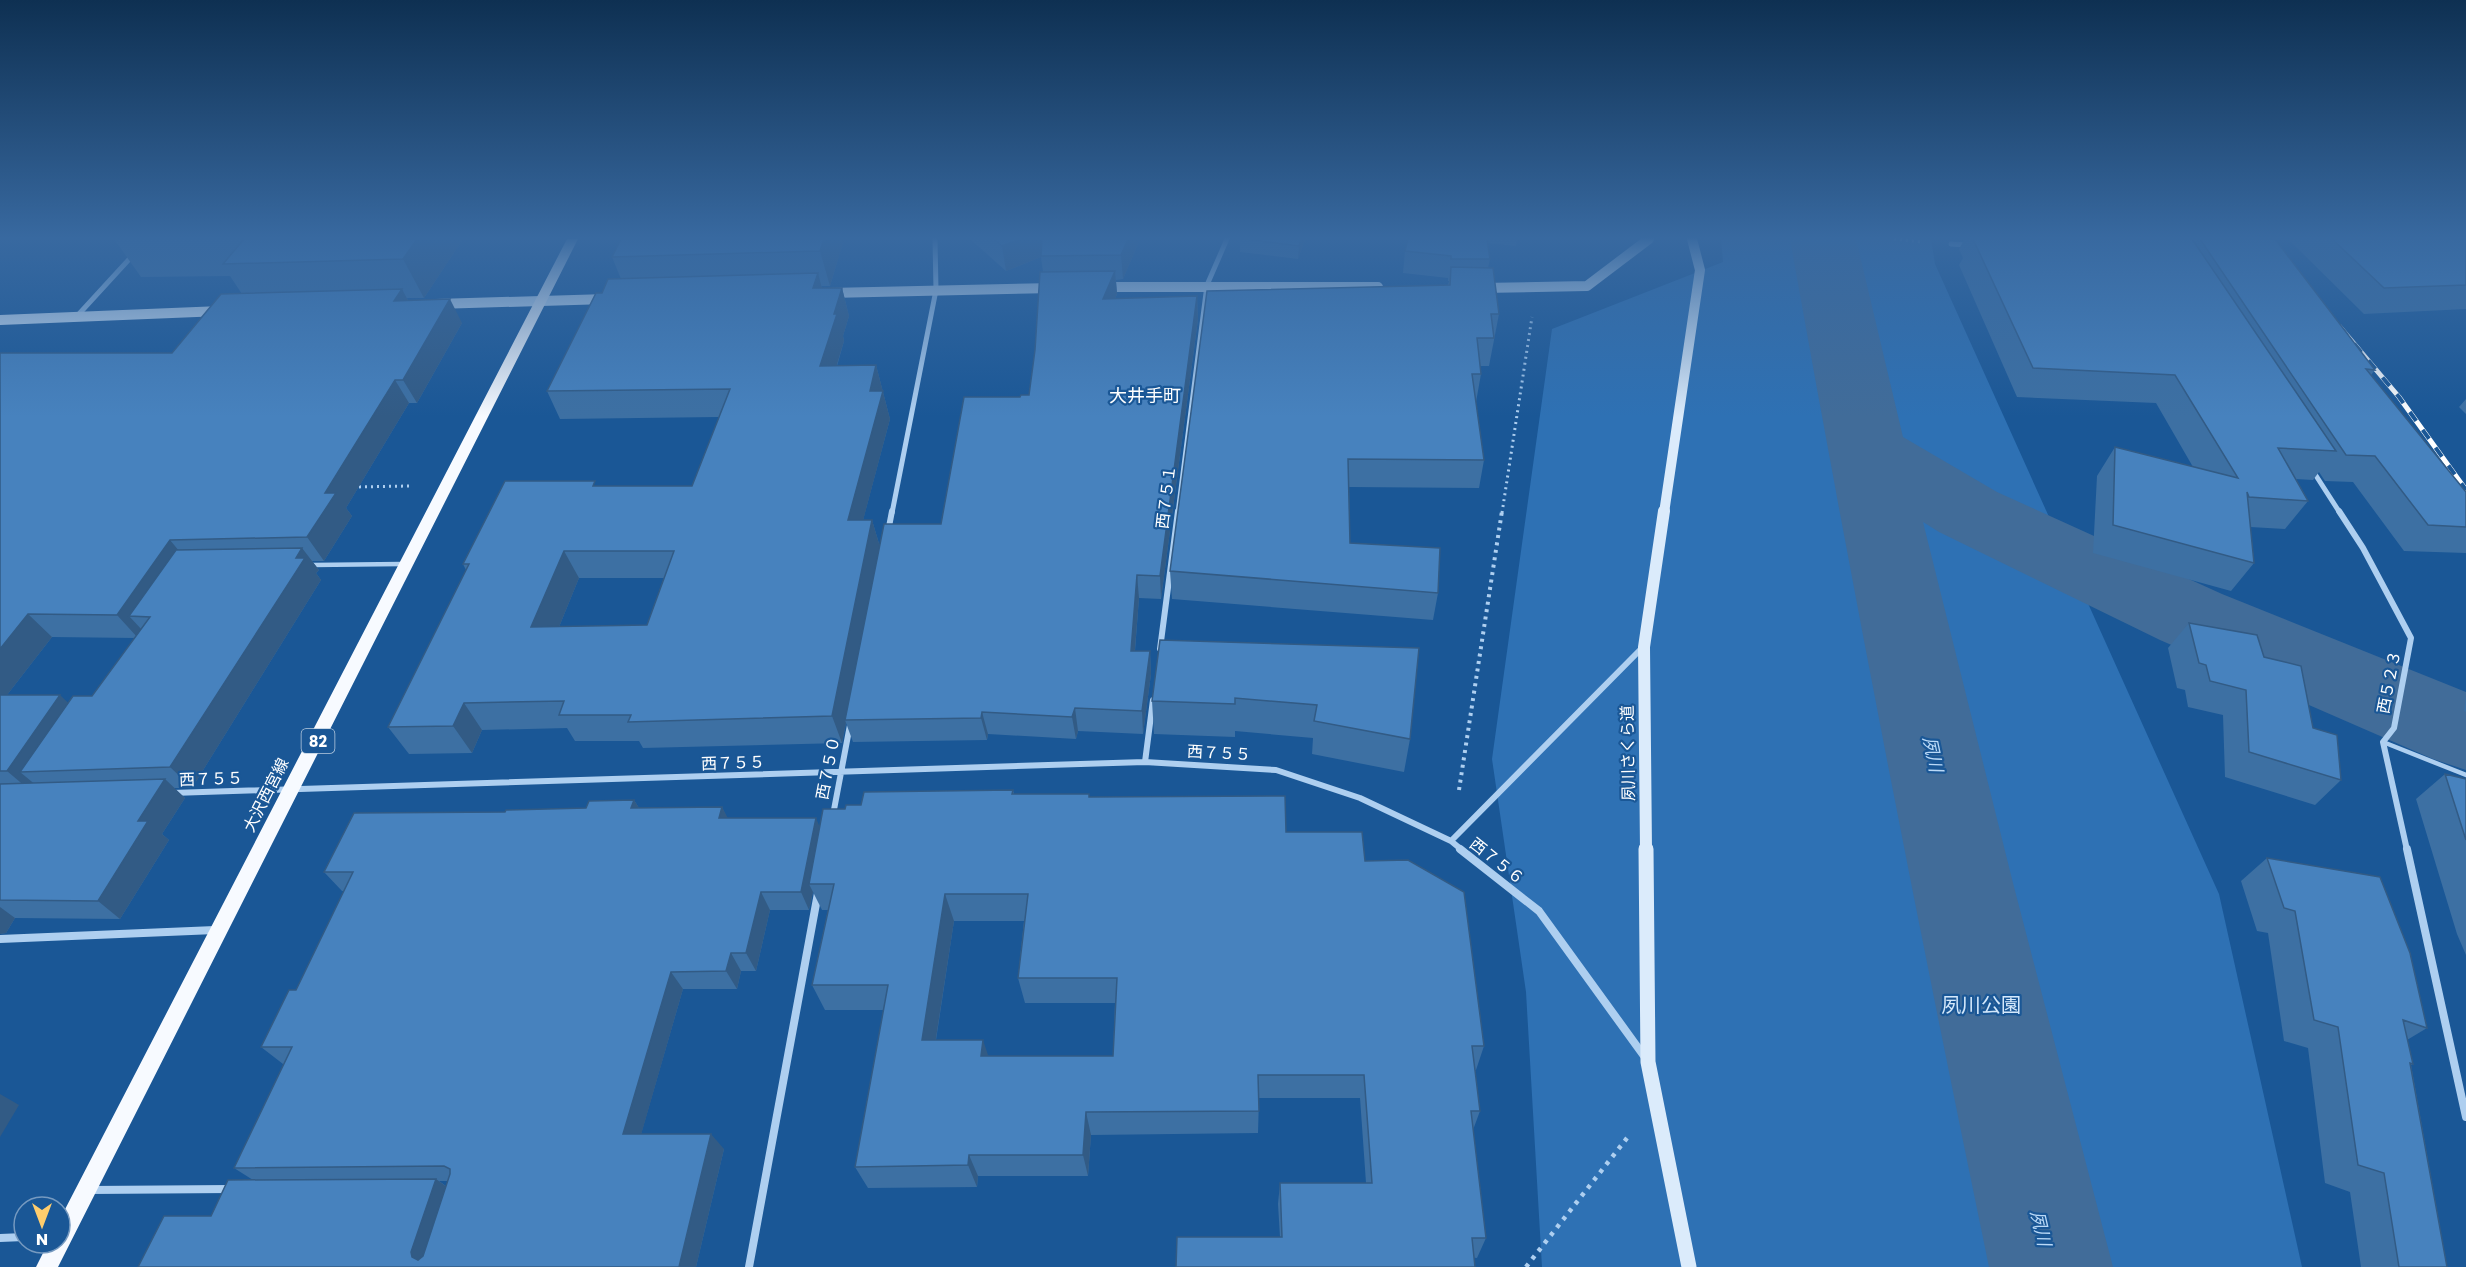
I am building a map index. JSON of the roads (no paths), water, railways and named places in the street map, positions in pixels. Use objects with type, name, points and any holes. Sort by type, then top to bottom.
[{"type":"main road","name":"大沢西宮線","points":[[72,1218],[544,300]]},
{"type":"street","points":[[78,315],[94,298]]},
{"type":"street","points":[[425,304],[611,298]]},
{"type":"street","points":[[886,543],[934,298]]},
{"type":"street","name":"西７５１","points":[[1159,658],[1205,298]]},
{"type":"street","name":"夙川さくら道","points":[[1689,1267],[1648,1062],[1644,647],[1696,298]]},
{"type":"street","points":[[0,320],[234,310]]},
{"type":"street","name":"西５２３","points":[[2307,463],[2363,549],[2411,638],[2394,728],[2383,742]]},
{"type":"street","name":"西７５６","points":[[1644,647],[1451,842],[1539,911],[1648,1062]]},
{"type":"street","points":[[1145,762],[1154,693]]},
{"type":"street","name":"西７５０","points":[[832,819],[852,716]]},
{"type":"street","points":[[2383,742],[2466,1117]]},
{"type":"street","name":"西７５５","points":[[164,794],[1145,762],[1276,770],[1360,798],[1451,842]]},
{"type":"street","points":[[749,1267],[819,888]]},
{"type":"street","points":[[0,939],[221,930]]},
{"type":"street","points":[[87,1190],[240,1189]]},
{"type":"lane","points":[[306,566],[409,564]]},
{"type":"lane","points":[[2383,742],[2466,775]]},
{"type":"waterway","name":"夙川","points":[[1835,298],[1867,451]]},
{"type":"waterway","points":[[1867,451],[1968,512],[2191,617],[2466,732]]},
{"type":"waterway","name":"夙川","points":[[1867,451],[1933,754],[2051,1267]]},
{"type":"railway","points":[[2340,327],[2399,397],[2466,490]]},
{"type":"district","name":"大井手町","points":[[1145,395]]},
{"type":"park label","name":"夙川公園","points":[[1981,1005]]}]
